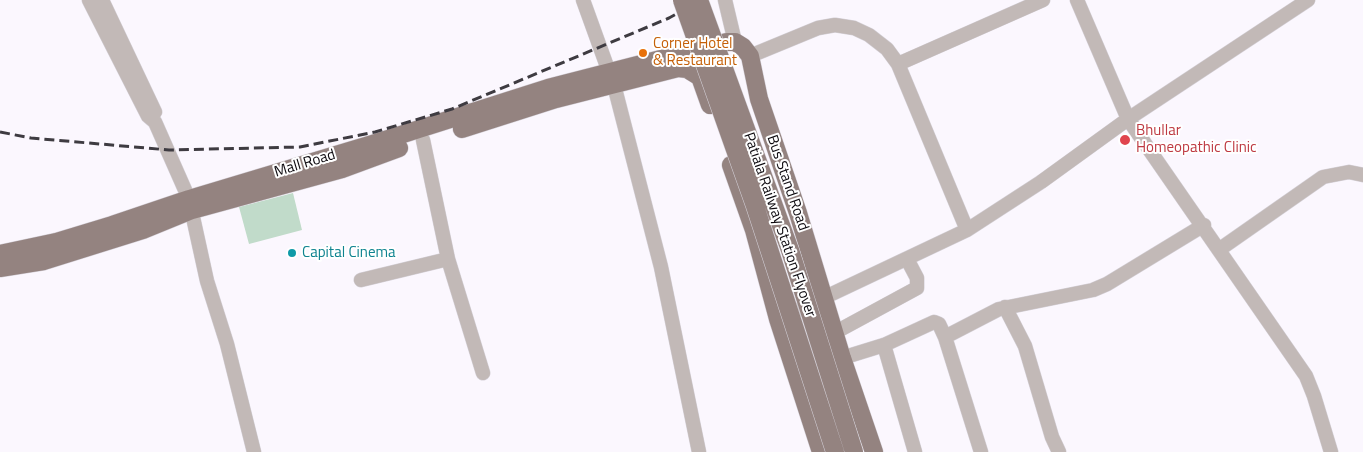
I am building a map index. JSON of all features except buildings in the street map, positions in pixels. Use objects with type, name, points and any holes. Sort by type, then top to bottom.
[{"type":"main road","name":"Patiala Railway Station Flyover","points":[[682,0],[755,206],[835,452]]},
{"type":"main road","name":"Patiala Railway Station Flyover","points":[[699,0],[790,250],[854,452]]},
{"type":"main road","points":[[611,78],[727,42],[735,42],[743,47],[750,56]]},
{"type":"main road","name":"Bus Stand Road","points":[[750,56],[759,99],[798,213],[834,333],[874,452]]},
{"type":"main road","points":[[611,78],[678,68],[687,69],[700,77],[754,230],[778,319],[821,452]]},
{"type":"main road","name":"Mall Road","points":[[0,254],[56,242],[190,205],[342,168],[423,140],[589,90],[611,78]]},
{"type":"main road","name":"Mall Road","points":[[0,268],[44,261],[143,230],[190,205],[548,88],[611,78]]},
{"type":"street","points":[[89,0],[148,116],[155,122],[169,150],[190,205],[207,281],[227,344],[254,452]]},
{"type":"street","points":[[102,0],[156,113],[155,122]]},
{"type":"street","points":[[583,0],[611,78],[661,267],[699,452]]},
{"type":"street","points":[[725,0],[735,42]]},
{"type":"street","points":[[898,64],[1042,0]]},
{"type":"street","points":[[1077,0],[1128,119],[1204,225],[1306,376],[1331,452]]},
{"type":"street","points":[[778,319],[824,300],[967,230],[1041,182],[1128,119],[1308,0]]},
{"type":"street","points":[[750,56],[818,28],[835,25],[854,28],[869,35],[887,49],[898,64],[967,230]]},
{"type":"street","points":[[423,140],[448,259],[483,373]]},
{"type":"street","points":[[1220,249],[1323,176],[1349,172],[1363,175]]},
{"type":"street","points":[[945,337],[1005,307],[1093,290],[1107,284],[1204,225]]},
{"type":"street","points":[[360,280],[448,259]]},
{"type":"street","points":[[834,333],[917,288],[916,278],[907,259]]},
{"type":"street","points":[[1005,307],[1025,346],[1052,436],[1059,452]]},
{"type":"street","points":[[842,358],[884,344],[936,322],[940,324],[981,452]]},
{"type":"street","points":[[884,344],[915,452]]},
{"type":"green space","points":[[293,193],[302,230],[249,244],[239,207]]},
{"type":"railway","points":[[0,132],[31,138],[169,150],[300,147],[375,132],[452,109],[669,18],[702,0]]},
{"type":"place","name":"Corner Hotel & Restaurant","points":[[643,53]]},
{"type":"place","name":"Bhullar Homeopathic Clinic","points":[[1125,140]]},
{"type":"place","name":"Capital Cinema","points":[[292,253]]}]
